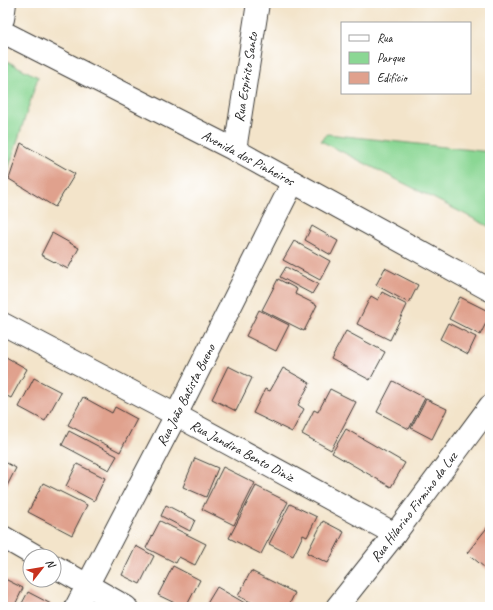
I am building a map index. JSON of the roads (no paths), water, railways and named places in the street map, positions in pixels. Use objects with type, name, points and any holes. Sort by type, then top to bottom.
[{"type":"street","points":[[3,19],[5,3]]},
{"type":"street","name":"Rua Espírito Santo","points":[[235,150],[258,3]]},
{"type":"street","name":"Avenida dos Pinheiros","points":[[3,32],[235,150],[490,290]]},
{"type":"street","name":"Rua João Batista Bueno","points":[[76,607],[176,415],[293,182]]},
{"type":"street","name":"Rua Jandira Bento Diniz","points":[[3,324],[176,415],[395,534]]},
{"type":"street","name":"Rua Hilarino Firmino da Luz","points":[[337,607],[395,534],[490,406]]},
{"type":"street","points":[[3,538],[22,548]]},
{"type":"street","points":[[62,570],[126,607]]}]
